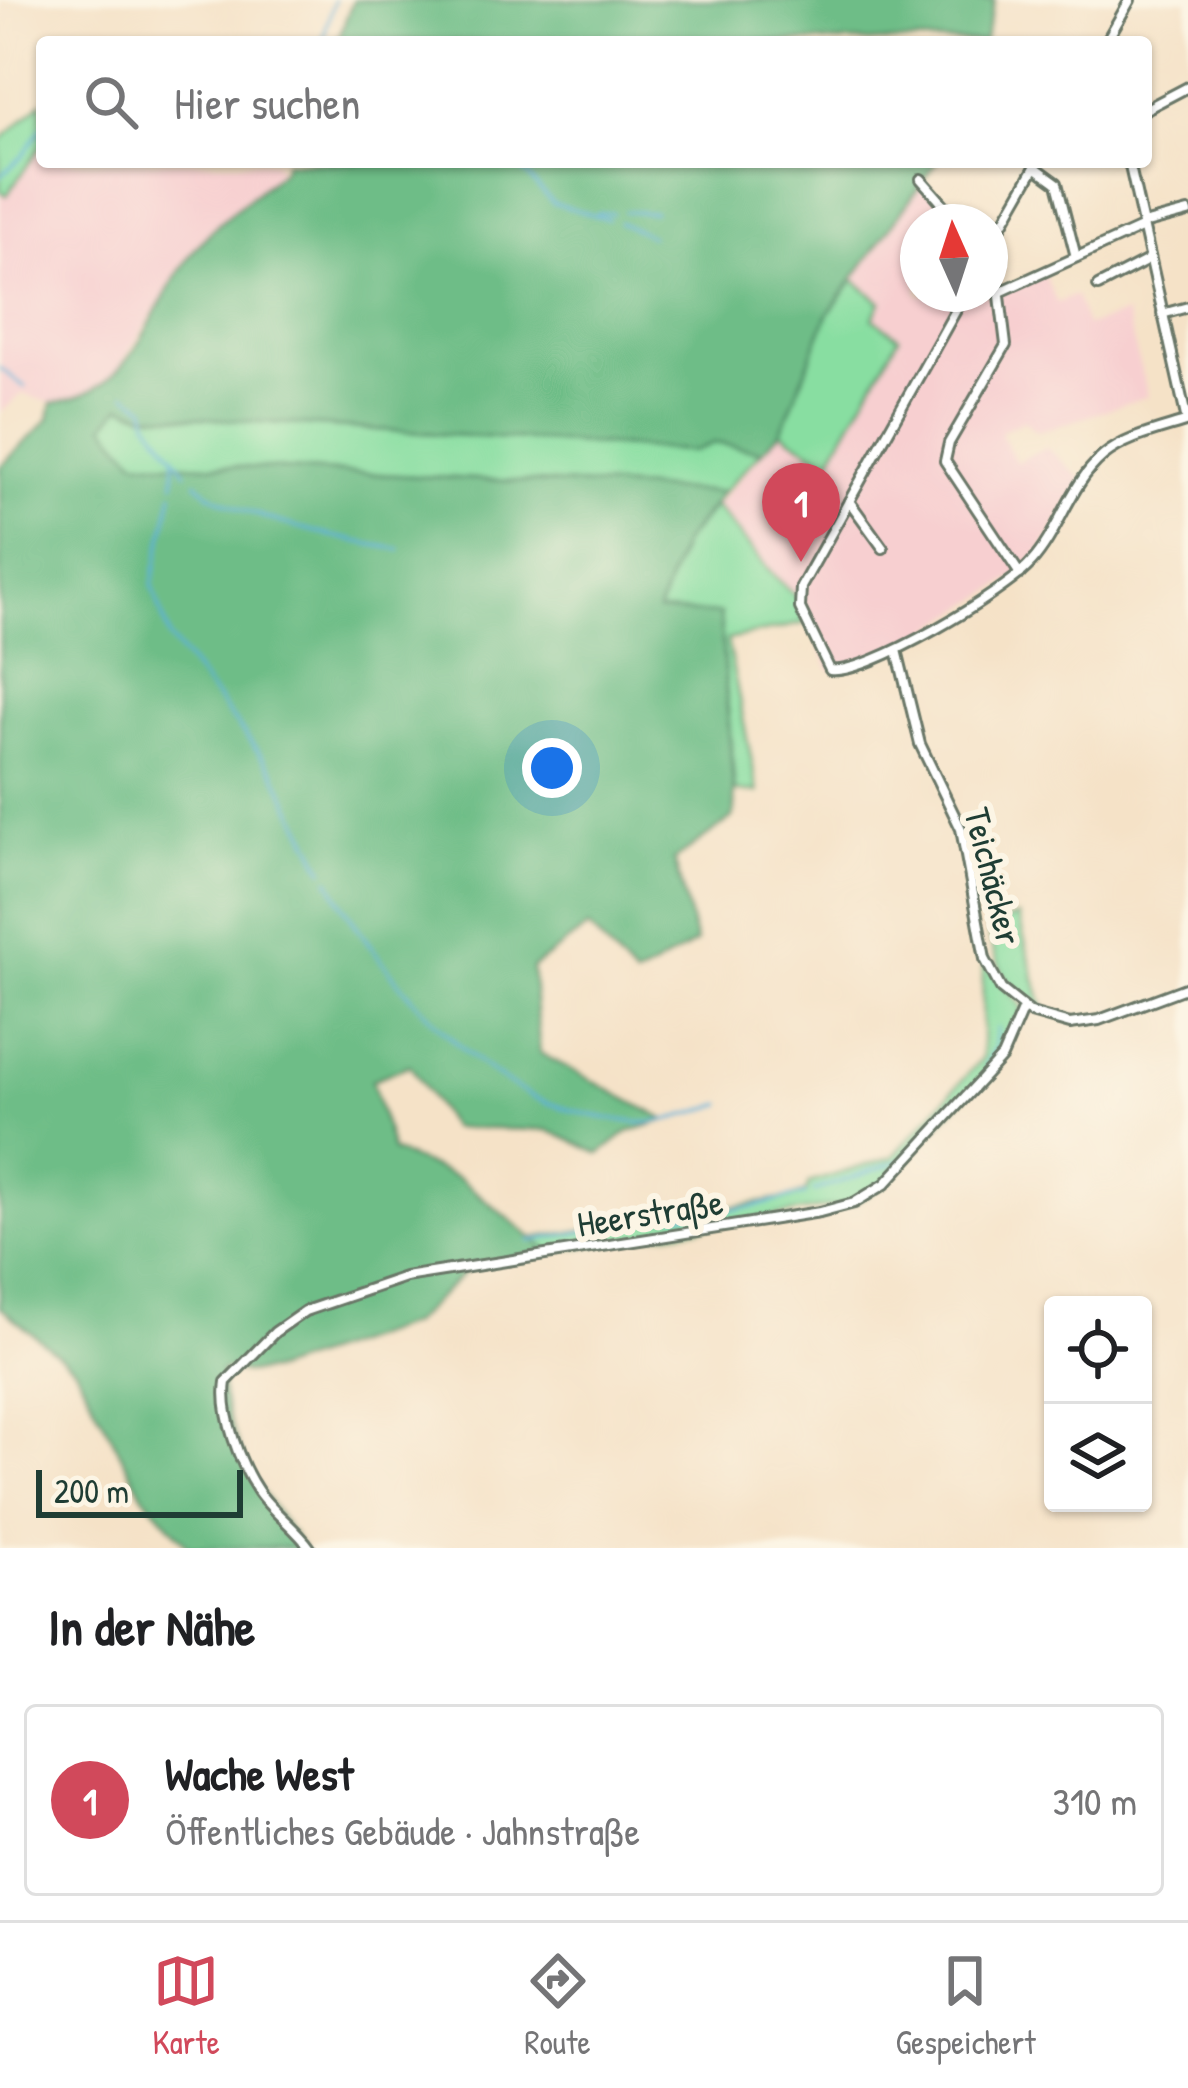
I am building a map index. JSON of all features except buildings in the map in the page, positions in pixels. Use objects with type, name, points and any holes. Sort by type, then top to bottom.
[{"type":"street","points":[[1109,36],[1130,0]]},
{"type":"street","points":[[1152,106],[1188,87]]},
{"type":"street","points":[[1008,214],[1034,168]]},
{"type":"street","points":[[1040,168],[1057,183],[1076,257]]},
{"type":"street","points":[[955,312],[798,598],[816,649],[830,670],[846,670],[897,650],[1020,574],[1041,551],[1097,462],[1125,442],[1187,421],[1130,168]]},
{"type":"street","points":[[921,179],[943,204]]},
{"type":"street","points":[[1008,288],[1143,226],[1188,212]]},
{"type":"street","points":[[1098,286],[1150,259]]},
{"type":"street","points":[[1162,314],[1188,307]]},
{"type":"street","points":[[1003,312],[1004,351],[949,443],[945,461],[1020,574]]},
{"type":"street","points":[[849,502],[883,548]]},
{"type":"street","name":"Teichäcker","points":[[897,650],[920,744],[965,844],[988,965],[1001,989],[1022,1008]]},
{"type":"street","points":[[1022,1008],[1052,1022],[1089,1023],[1188,987]]},
{"type":"street","name":"Heerstraße","points":[[310,1548],[260,1495],[243,1462],[225,1400],[226,1382],[274,1332],[305,1311],[405,1277],[854,1203],[885,1184],[1002,1058],[1022,1008]]},
{"type":"shaded area","points":[[36,144],[36,168],[282,171],[193,250],[110,382],[74,400],[52,403],[22,394],[0,413],[0,171]]},
{"type":"shaded area","points":[[924,182],[943,204],[908,204]]},
{"type":"shaded area","points":[[900,216],[900,312],[1008,312],[1008,287],[1043,272],[1057,303],[1075,295],[1086,326],[1126,314],[1148,396],[1052,428],[1035,431],[1024,420],[1000,432],[1016,462],[1046,447],[1082,479],[1041,551],[1020,574],[897,650],[830,670],[798,598],[715,506],[781,432],[828,462],[881,301],[854,280]]},
{"type":"green space","points":[[353,0],[995,0],[986,36],[339,36]]},
{"type":"green space","points":[[36,108],[36,153],[7,195],[0,191],[0,141]]},
{"type":"green space","points":[[283,168],[933,168],[907,204],[900,204],[900,214],[828,314],[781,432],[762,451],[715,443],[693,451],[145,414],[121,406],[105,425],[135,460],[723,492],[682,544],[658,611],[720,614],[735,811],[731,819],[674,860],[696,942],[635,978],[588,927],[532,968],[540,1053],[666,1120],[628,1132],[600,1154],[547,1130],[451,1128],[410,1065],[372,1080],[392,1151],[459,1178],[550,1252],[470,1267],[411,1324],[273,1371],[244,1373],[229,1368],[220,1372],[229,1421],[248,1466],[303,1548],[190,1548],[143,1495],[75,1368],[0,1307],[0,467],[49,419],[52,403],[81,396],[122,366],[192,253]]},
{"type":"green space","points":[[854,280],[881,302],[873,318],[899,337],[829,462],[781,432],[828,314]]},
{"type":"green space","points":[[121,406],[145,414],[693,451],[715,443],[762,451],[723,492],[163,463],[135,460],[104,426]]},
{"type":"green space","points":[[715,506],[798,598],[805,623],[727,640],[758,792],[735,792],[720,615],[658,612],[682,544]]},
{"type":"green space","points":[[1018,916],[1044,1011],[1013,986],[999,965],[987,927]]},
{"type":"green space","points":[[988,965],[1023,1008],[1005,1052],[885,1184],[854,1203],[550,1252],[533,1238],[789,1198],[806,1192],[809,1183],[893,1157],[982,1058],[983,967]]},
{"type":"waterway","points":[[324,36],[334,0]]},
{"type":"waterway","points":[[0,176],[22,157],[36,136]]},
{"type":"waterway","points":[[520,168],[553,203],[608,219]]},
{"type":"waterway","points":[[624,212],[654,212]]},
{"type":"waterway","points":[[597,213],[613,213]]},
{"type":"waterway","points":[[619,222],[651,236]]},
{"type":"waterway","points":[[0,368],[25,387]]},
{"type":"waterway","points":[[126,394],[146,407],[149,422],[175,456],[174,483]]},
{"type":"waterway","points":[[177,459],[186,472]]},
{"type":"waterway","points":[[196,482],[210,494],[261,516],[400,549]]},
{"type":"waterway","points":[[173,493],[152,584],[170,639],[274,772],[324,870]]},
{"type":"waterway","points":[[329,879],[367,940],[420,1006],[513,1086],[565,1108],[644,1123],[723,1104]]},
{"type":"waterway","points":[[986,1065],[995,1048],[997,1029]]},
{"type":"waterway","points":[[814,1191],[902,1160]]},
{"type":"waterway","points":[[674,1216],[752,1207],[806,1194]]},
{"type":"waterway","points":[[530,1241],[665,1217]]},
{"type":"place","name":"Wache West","points":[[801,562]]}]
